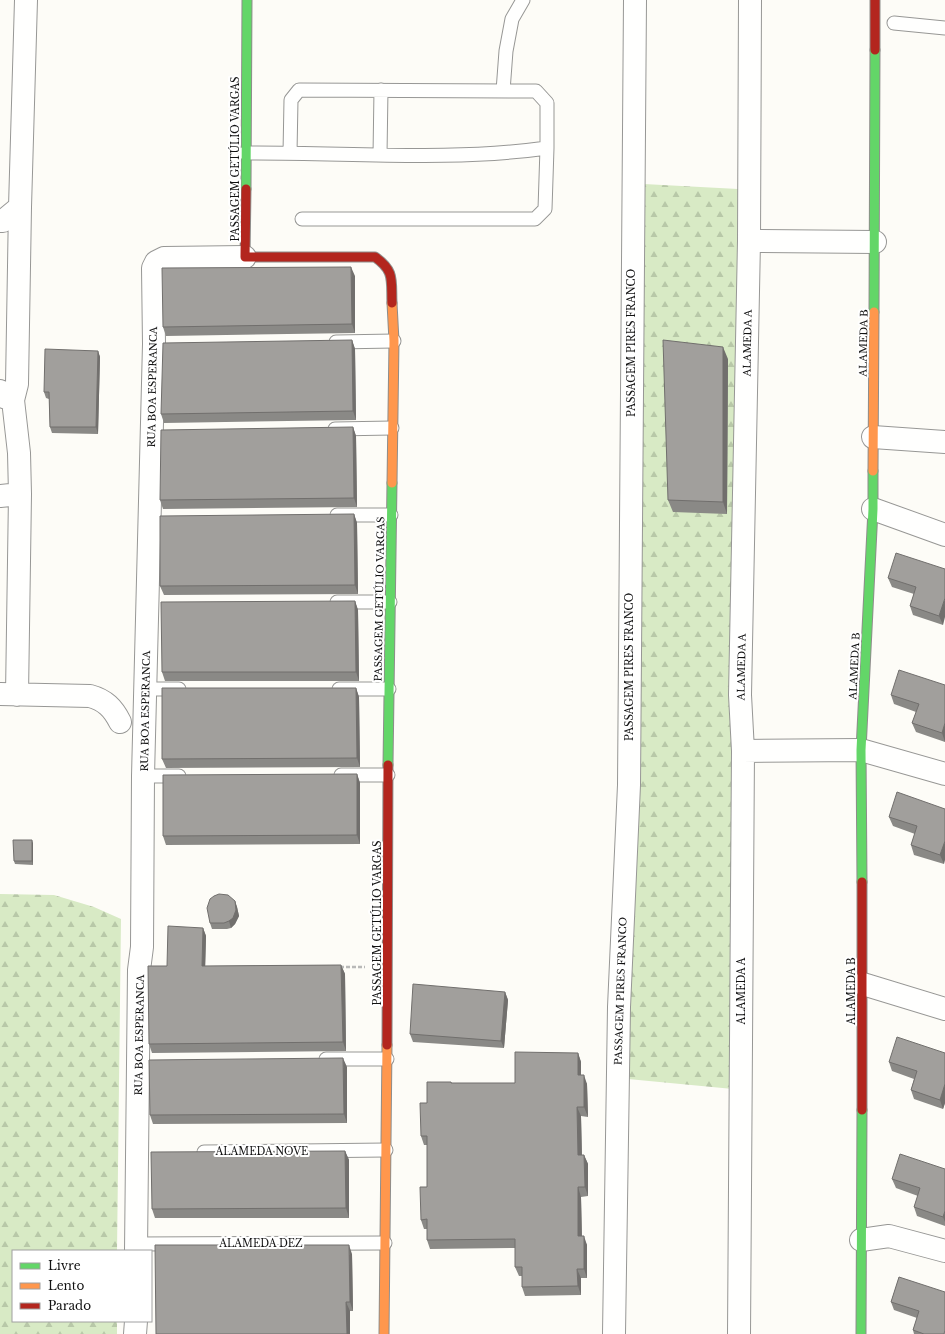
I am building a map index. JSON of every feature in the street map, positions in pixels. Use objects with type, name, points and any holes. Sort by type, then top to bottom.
[{"type":"street","points":[[26,0],[17,384],[6,395],[19,453],[10,495],[8,694],[90,696],[100,699],[108,704],[115,712],[120,722]]},
{"type":"street","name":"PASSAGEM GETÚLIO VARGAS","points":[[247,0],[245,256],[375,257],[385,264],[391,274],[394,341],[388,775],[388,967],[384,1334]]},
{"type":"street","name":"PASSAGEM PIRES FRANCO","points":[[614,1334],[619,1007],[629,785],[635,0]]},
{"type":"street","name":"ALAMEDA A","points":[[739,1334],[743,751],[740,695],[749,241],[750,0]]},
{"type":"street","name":"ALAMEDA B","points":[[861,1334],[863,984],[861,750],[873,509],[875,242],[874,0]]},
{"type":"street","points":[[0,221],[3,221],[20,207]]},
{"type":"street","points":[[749,241],[875,242]]},
{"type":"street","name":"RUA BOA ESPERANCA","points":[[136,1247],[145,1152],[146,1061],[139,970],[142,947],[145,689],[155,603],[162,344],[153,268],[156,262],[164,258],[245,256]]},
{"type":"street","points":[[873,437],[945,442]]},
{"type":"street","points":[[873,509],[945,535]]},
{"type":"street","points":[[743,751],[861,750],[945,774]]},
{"type":"street","points":[[863,984],[945,1009]]},
{"type":"street","points":[[861,1240],[889,1236],[945,1251]]},
{"type":"street","points":[[135,1334],[136,1322]]},
{"type":"lane","points":[[503,91],[506,51],[512,19],[523,0]]},
{"type":"lane","points":[[894,23],[945,28]]},
{"type":"lane","points":[[290,153],[291,100],[300,90],[536,91],[547,103],[545,209],[535,219],[302,219]]},
{"type":"lane","points":[[380,155],[381,90]]},
{"type":"lane","points":[[245,153],[436,156],[522,152],[547,148]]},
{"type":"lane","points":[[322,342],[394,341]]},
{"type":"lane","points":[[322,429],[392,428]]},
{"type":"lane","points":[[321,516],[391,515]]},
{"type":"lane","points":[[328,602],[390,602]]},
{"type":"lane","points":[[145,689],[192,689]]},
{"type":"lane","points":[[326,689],[389,689]]},
{"type":"lane","points":[[332,776],[388,775]]},
{"type":"lane","points":[[143,776],[190,776]]},
{"type":"lane","points":[[317,1059],[387,1059]]},
{"type":"lane","name":"ALAMEDA NOVE","points":[[192,1152],[386,1150]]},
{"type":"lane","name":"ALAMEDA DEZ","points":[[136,1247],[385,1243]]},
{"type":"path","points":[[333,968],[388,967]]},
{"type":"green space","points":[[644,184],[738,189],[733,1089],[628,1079]]},
{"type":"green space","points":[[0,894],[54,895],[94,907],[121,919],[117,1250],[12,1250],[12,1322],[117,1322],[117,1334],[0,1334]]},
{"type":"building","points":[[351,267],[352,324],[163,327],[162,268]]},
{"type":"building","points":[[352,340],[353,411],[161,414],[163,343]]},
{"type":"building","points":[[663,340],[723,347],[723,502],[668,500]]},
{"type":"building","points":[[45,349],[98,351],[96,427],[50,427],[49,392],[44,392]]},
{"type":"building","points":[[353,427],[354,498],[160,500],[161,430]]},
{"type":"building","points":[[354,514],[355,585],[160,586],[160,516]]},
{"type":"building","points":[[896,553],[945,569],[945,598],[939,616],[910,606],[916,587],[888,578]]},
{"type":"building","points":[[355,601],[356,672],[162,672],[161,602]]},
{"type":"building","points":[[899,670],[945,685],[945,723],[942,733],[912,723],[919,704],[891,695]]},
{"type":"building","points":[[162,688],[356,688],[357,758],[162,759]]},
{"type":"building","points":[[357,774],[357,835],[163,836],[163,775]]},
{"type":"building","points":[[897,792],[945,809],[945,841],[940,855],[911,845],[917,826],[889,817]]},
{"type":"building","points":[[13,840],[32,840],[32,861],[14,861]]},
{"type":"building","points":[[219,894],[228,895],[235,901],[236,910],[233,918],[229,921],[224,923],[210,923],[207,908],[210,899]]},
{"type":"building","points":[[168,926],[203,928],[202,966],[341,965],[343,1042],[149,1044],[148,966],[167,966]]},
{"type":"building","points":[[413,984],[505,992],[501,1041],[410,1034]]},
{"type":"building","points":[[897,1037],[945,1053],[945,1084],[940,1100],[911,1090],[917,1071],[889,1062]]},
{"type":"building","points":[[515,1052],[578,1053],[578,1075],[584,1075],[584,1107],[577,1107],[578,1155],[584,1155],[585,1187],[578,1187],[578,1236],[584,1236],[584,1269],[577,1269],[578,1286],[522,1287],[522,1267],[515,1267],[515,1239],[427,1240],[427,1219],[421,1220],[420,1187],[427,1187],[427,1136],[421,1136],[420,1103],[427,1103],[427,1082],[515,1083]]},
{"type":"building","points":[[343,1058],[344,1114],[150,1115],[149,1060]]},
{"type":"building","points":[[345,1151],[346,1208],[152,1209],[151,1152]]},
{"type":"building","points":[[900,1154],[945,1169],[945,1211],[943,1217],[914,1207],[920,1188],[892,1179]]},
{"type":"building","points":[[155,1245],[349,1245],[350,1302],[346,1302],[347,1334],[156,1334]]},
{"type":"building","points":[[899,1277],[945,1292],[944,1334],[924,1334],[913,1330],[919,1311],[891,1302]]},
{"type":"traffic: fast","points":[[246,189],[247,0]]},
{"type":"traffic: fast","points":[[874,312],[875,50]]},
{"type":"traffic: fast","points":[[862,882],[861,750],[873,509],[873,471]]},
{"type":"traffic: fast","points":[[388,765],[392,483]]},
{"type":"traffic: fast","points":[[861,1334],[862,1110]]},
{"type":"traffic: slow","points":[[392,303],[394,341],[392,483]]},
{"type":"traffic: slow","points":[[873,471],[874,312]]},
{"type":"traffic: slow","points":[[384,1334],[387,1045]]},
{"type":"traffic: jam","points":[[875,0],[875,50]]},
{"type":"traffic: jam","points":[[246,189],[245,257],[375,257],[386,267],[391,277],[392,303]]},
{"type":"traffic: jam","points":[[387,1045],[388,765]]},
{"type":"traffic: jam","points":[[862,882],[862,1110]]}]
